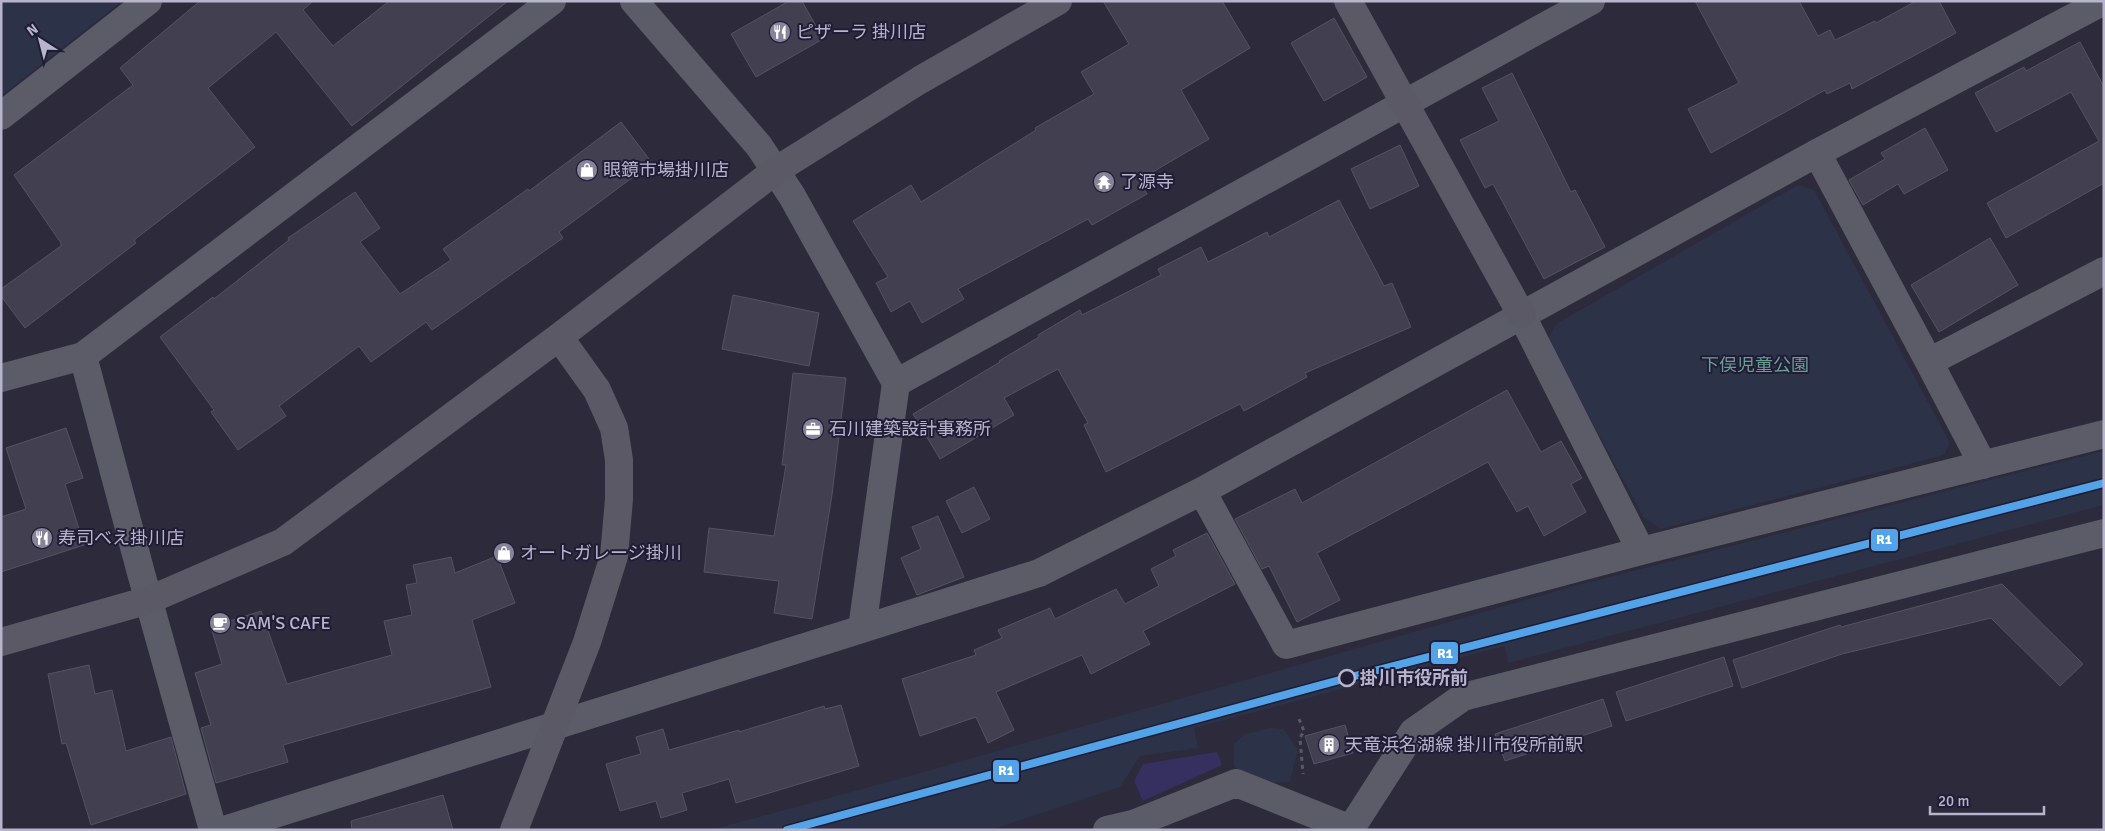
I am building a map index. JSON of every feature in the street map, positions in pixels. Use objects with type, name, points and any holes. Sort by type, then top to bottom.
[{"type":"street","points":[[1,116],[148,1]]},
{"type":"street","points":[[1,378],[83,356],[552,1]]},
{"type":"street","points":[[634,1],[759,146],[792,196],[896,383],[862,629]]},
{"type":"street","points":[[1,642],[149,600],[283,542],[559,337],[775,171],[920,80],[1058,1]]},
{"type":"street","points":[[1348,1],[1521,314],[1641,551]]},
{"type":"street","points":[[896,383],[1591,1]]},
{"type":"street","points":[[224,830],[1039,573],[1202,490],[1817,153],[2104,2]]},
{"type":"street","points":[[1817,153],[1930,362],[1983,465]]},
{"type":"street","points":[[1930,362],[2104,271]]},
{"type":"street","points":[[514,830],[587,642],[614,556],[620,499],[619,460],[614,428],[597,390],[559,337]]},
{"type":"street","points":[[83,356],[213,830]]},
{"type":"street","points":[[1202,490],[1286,645],[1641,551],[2104,434]]},
{"type":"street","points":[[1107,830],[1132,824],[1236,784],[1350,829],[1413,732],[1462,697],[2104,533]]},
{"type":"path","points":[[1300,719],[1304,731],[1300,738],[1304,778]]},
{"type":"green space","points":[[1,1],[122,1],[1,96]]},
{"type":"green space","name":"下俣児童公園","points":[[1798,185],[1814,190],[1950,443],[1944,455],[1661,529],[1644,518],[1548,340],[1556,324]]},
{"type":"green space","points":[[2104,451],[2104,505],[1508,663],[1505,646],[1194,728],[1198,748],[1140,756],[1120,787],[990,830],[711,830],[906,777],[1582,584]]},
{"type":"green space","points":[[1271,728],[1283,729],[1298,749],[1290,782],[1249,784],[1234,766],[1234,744],[1245,734]]},
{"type":"shaded area","points":[[1217,752],[1222,765],[1143,801],[1134,781],[1143,764]]},
{"type":"building","points":[[200,1],[313,1],[303,10],[333,46],[389,1],[508,1],[352,126],[276,32],[208,88],[255,147],[134,240],[136,243],[25,328],[1,296],[1,289],[61,246],[61,243],[14,175],[133,85],[120,68]]},
{"type":"building","points":[[789,1],[802,1],[823,39],[756,77],[731,34]]},
{"type":"building","points":[[1103,1],[1222,1],[1250,48],[1181,90],[1209,139],[1139,180],[1147,194],[1092,225],[1088,219],[958,289],[964,299],[922,323],[910,301],[891,312],[876,283],[888,277],[853,221],[911,185],[921,202],[1036,130],[1035,128],[1094,94],[1081,72],[1129,44]]},
{"type":"building","points":[[1695,1],[1799,1],[1818,36],[1830,30],[1835,40],[1875,21],[1876,23],[1916,1],[1939,1],[1956,33],[1852,89],[1850,83],[1827,94],[1825,90],[1711,153],[1688,109],[1739,83]]},
{"type":"building","points":[[1334,18],[1367,77],[1324,101],[1291,43]]},
{"type":"building","points":[[2080,42],[2104,87],[2104,183],[2006,238],[1987,203],[2099,141],[2071,92],[1996,132],[1975,93],[2024,67],[2026,71]]},
{"type":"building","points":[[1512,73],[1571,192],[1575,190],[1605,247],[1544,279],[1493,184],[1485,188],[1460,140],[1499,121],[1482,88]]},
{"type":"building","points":[[621,122],[652,163],[559,232],[563,238],[432,330],[426,322],[371,362],[359,346],[279,406],[286,416],[238,450],[211,412],[214,410],[160,337],[213,297],[214,299],[289,240],[288,238],[355,192],[380,228],[360,242],[400,294],[451,260],[443,249],[528,189],[529,191]]},
{"type":"building","points":[[1925,128],[1948,170],[1904,194],[1898,184],[1863,205],[1849,180],[1885,159],[1881,153]]},
{"type":"building","points":[[1400,145],[1419,186],[1370,209],[1351,169]]},
{"type":"building","points":[[1339,200],[1384,286],[1392,283],[1411,327],[1305,373],[1307,377],[1244,411],[1240,404],[1106,472],[1084,425],[1088,423],[1058,369],[1004,398],[1014,415],[940,459],[913,414],[1000,362],[1039,337],[1038,335],[1080,310],[1082,315],[1161,275],[1158,269],[1201,247],[1208,262],[1267,232],[1269,237]]},
{"type":"building","points":[[1990,238],[2018,285],[1939,332],[1911,285]]},
{"type":"building","points":[[733,295],[819,313],[809,366],[722,349]]},
{"type":"building","points":[[793,373],[846,378],[832,495],[812,619],[774,613],[779,581],[704,572],[709,528],[774,536],[786,465],[782,465]]},
{"type":"building","points":[[1507,390],[1541,452],[1561,441],[1582,478],[1571,484],[1586,512],[1544,536],[1528,506],[1517,512],[1488,462],[1317,553],[1340,600],[1297,622],[1269,566],[1262,569],[1235,519],[1295,489],[1302,503]]},
{"type":"building","points":[[66,428],[83,478],[65,484],[84,545],[1,572],[1,517],[26,509],[6,448]]},
{"type":"building","points":[[974,487],[990,519],[962,533],[946,501]]},
{"type":"building","points":[[938,516],[964,577],[917,595],[901,558],[921,549],[912,527]]},
{"type":"building","points":[[1207,533],[1235,584],[1143,631],[1150,644],[1091,674],[1082,655],[996,692],[1014,730],[988,743],[976,717],[920,736],[902,679],[976,655],[974,650],[1002,638],[998,630],[1050,608],[1055,619],[1116,589],[1125,604],[1159,586],[1151,569],[1176,556],[1173,550]]},
{"type":"building","points":[[497,556],[515,603],[472,620],[491,687],[283,745],[288,762],[216,783],[201,728],[211,725],[195,673],[222,664],[211,627],[261,611],[287,684],[392,655],[384,621],[412,615],[406,585],[417,583],[413,565],[451,557],[455,573]]},
{"type":"building","points":[[2002,584],[2083,664],[2060,686],[1991,618],[1842,654],[1742,688],[1733,660],[1840,625],[1841,627]]},
{"type":"building","points":[[1724,657],[1733,686],[1626,721],[1616,692]]},
{"type":"building","points":[[89,665],[95,694],[112,690],[126,751],[171,737],[186,794],[91,825],[66,743],[62,744],[48,674]]},
{"type":"building","points":[[1603,699],[1612,726],[1505,761],[1495,734]]},
{"type":"building","points":[[841,705],[859,766],[736,803],[729,779],[682,793],[687,810],[661,818],[656,801],[620,811],[606,764],[641,754],[636,737],[663,729],[669,750],[739,730],[739,732],[824,706],[825,709]]},
{"type":"building","name":"天竜浜名湖線 掛川市役所前駅","points":[[1345,725],[1353,753],[1314,764],[1305,736]]},
{"type":"building","points":[[443,795],[453,830],[352,830],[351,821]]},
{"type":"transit line","name":"R1","points":[[787,830],[1347,678],[2104,483]]},
{"type":"place","name":"ピザーラ 掛川店","points":[[780,32]]},
{"type":"place","name":"眼鏡市場掛川店","points":[[587,170]]},
{"type":"place","name":"了源寺","points":[[1104,182]]},
{"type":"place","name":"石川建築設計事務所","points":[[813,429]]},
{"type":"place","name":"寿司べえ掛川店","points":[[42,538]]},
{"type":"place","name":"オートガレージ掛川","points":[[504,553]]},
{"type":"place","name":"SAM'S CAFE","points":[[220,623]]},
{"type":"place","name":"掛川市役所前","points":[[1347,678]]},
{"type":"place","name":"天竜浜名湖線 掛川市役所前駅","points":[[1329,745]]}]
